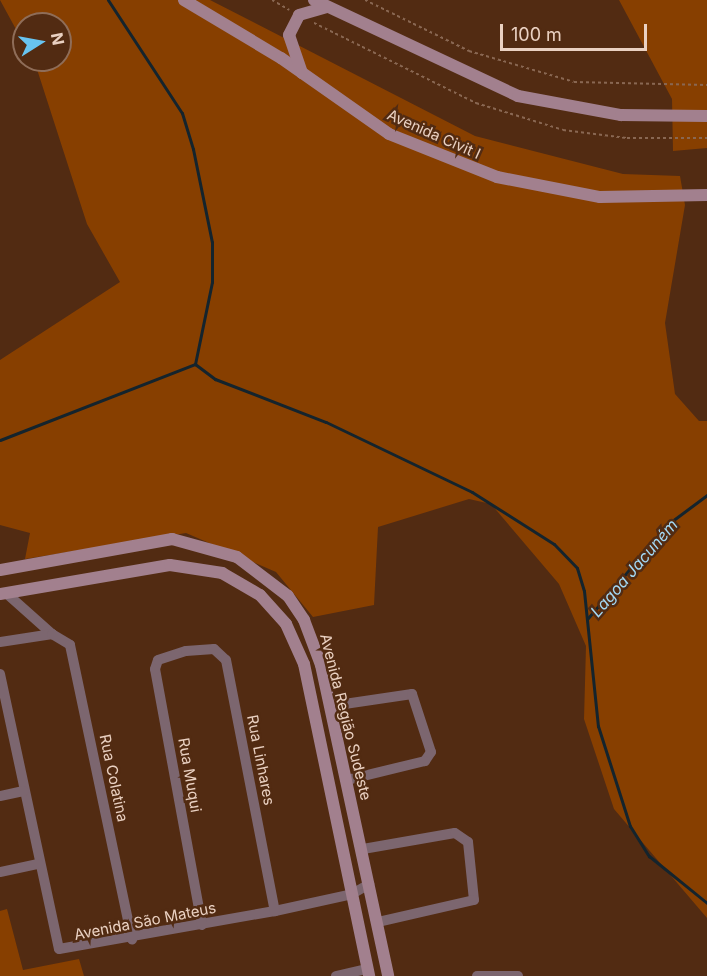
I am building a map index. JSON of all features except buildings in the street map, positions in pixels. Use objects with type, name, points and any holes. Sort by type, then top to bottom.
[{"type":"street","name":"Avenida Civit I","points":[[184,0],[302,73],[388,134],[497,177],[600,196],[707,195]]},
{"type":"street","points":[[314,0],[518,96],[621,115],[707,116]]},
{"type":"street","points":[[302,73],[289,35],[299,15],[327,7]]},
{"type":"street","name":"Avenida Região Sudeste","points":[[0,570],[150,541],[190,541],[219,549],[255,567],[288,596],[312,638],[331,706],[388,976]]},
{"type":"street","name":"Avenida Região Sudeste","points":[[3,593],[170,565],[204,568],[240,581],[274,609],[296,642],[327,768],[368,973]]},
{"type":"street","name":"Rua Colatina","points":[[3,593],[52,634],[66,639],[73,654],[132,940]]},
{"type":"street","points":[[0,642],[52,634]]},
{"type":"street","name":"Rua Linhares","points":[[186,651],[214,649],[226,660],[275,911]]},
{"type":"street","name":"Rua Muqui","points":[[186,651],[158,660],[155,669],[202,925]]},
{"type":"street","name":"Avenida São Mateus","points":[[0,674],[4,721],[24,791],[38,864],[59,949],[132,940],[275,911],[352,894],[369,884]]},
{"type":"street","points":[[331,706],[407,692],[417,699],[431,752],[427,760],[347,780]]},
{"type":"street","points":[[327,768],[344,766]]},
{"type":"street","points":[[0,796],[24,791]]},
{"type":"street","points":[[363,849],[459,833],[472,863],[472,902],[378,922]]},
{"type":"street","points":[[0,872],[38,864]]},
{"type":"street","points":[[477,976],[509,972],[518,976]]},
{"type":"street","points":[[336,976],[368,973]]},
{"type":"path","points":[[365,0],[470,51],[574,82],[707,85]]},
{"type":"shaded area","points":[[0,0],[210,0],[475,136],[623,174],[680,176],[685,205],[665,323],[675,394],[699,421],[707,421],[707,918],[614,809],[584,719],[586,646],[559,584],[491,504],[469,499],[378,527],[374,605],[313,617],[276,572],[186,533],[25,559],[30,533],[0,525],[0,360],[120,282],[87,224],[38,72],[72,72],[72,12],[12,12],[12,22]]},
{"type":"shaded area","points":[[619,0],[707,0],[707,148],[673,151],[672,99]]},
{"type":"shaded area","points":[[7,909],[23,970],[79,959],[84,976],[0,976],[0,911]]},
{"type":"waterway","points":[[108,0],[182,113],[193,149],[212,242],[212,282],[195,364]]},
{"type":"waterway","points":[[195,364],[215,379],[326,422],[472,492],[554,544],[577,568],[584,591],[598,726],[630,826],[649,856],[707,903]]},
{"type":"waterway","points":[[0,440],[195,364]]},
{"type":"waterway","name":"Lagoa Jacuném","points":[[588,618],[668,524],[707,495]]}]
